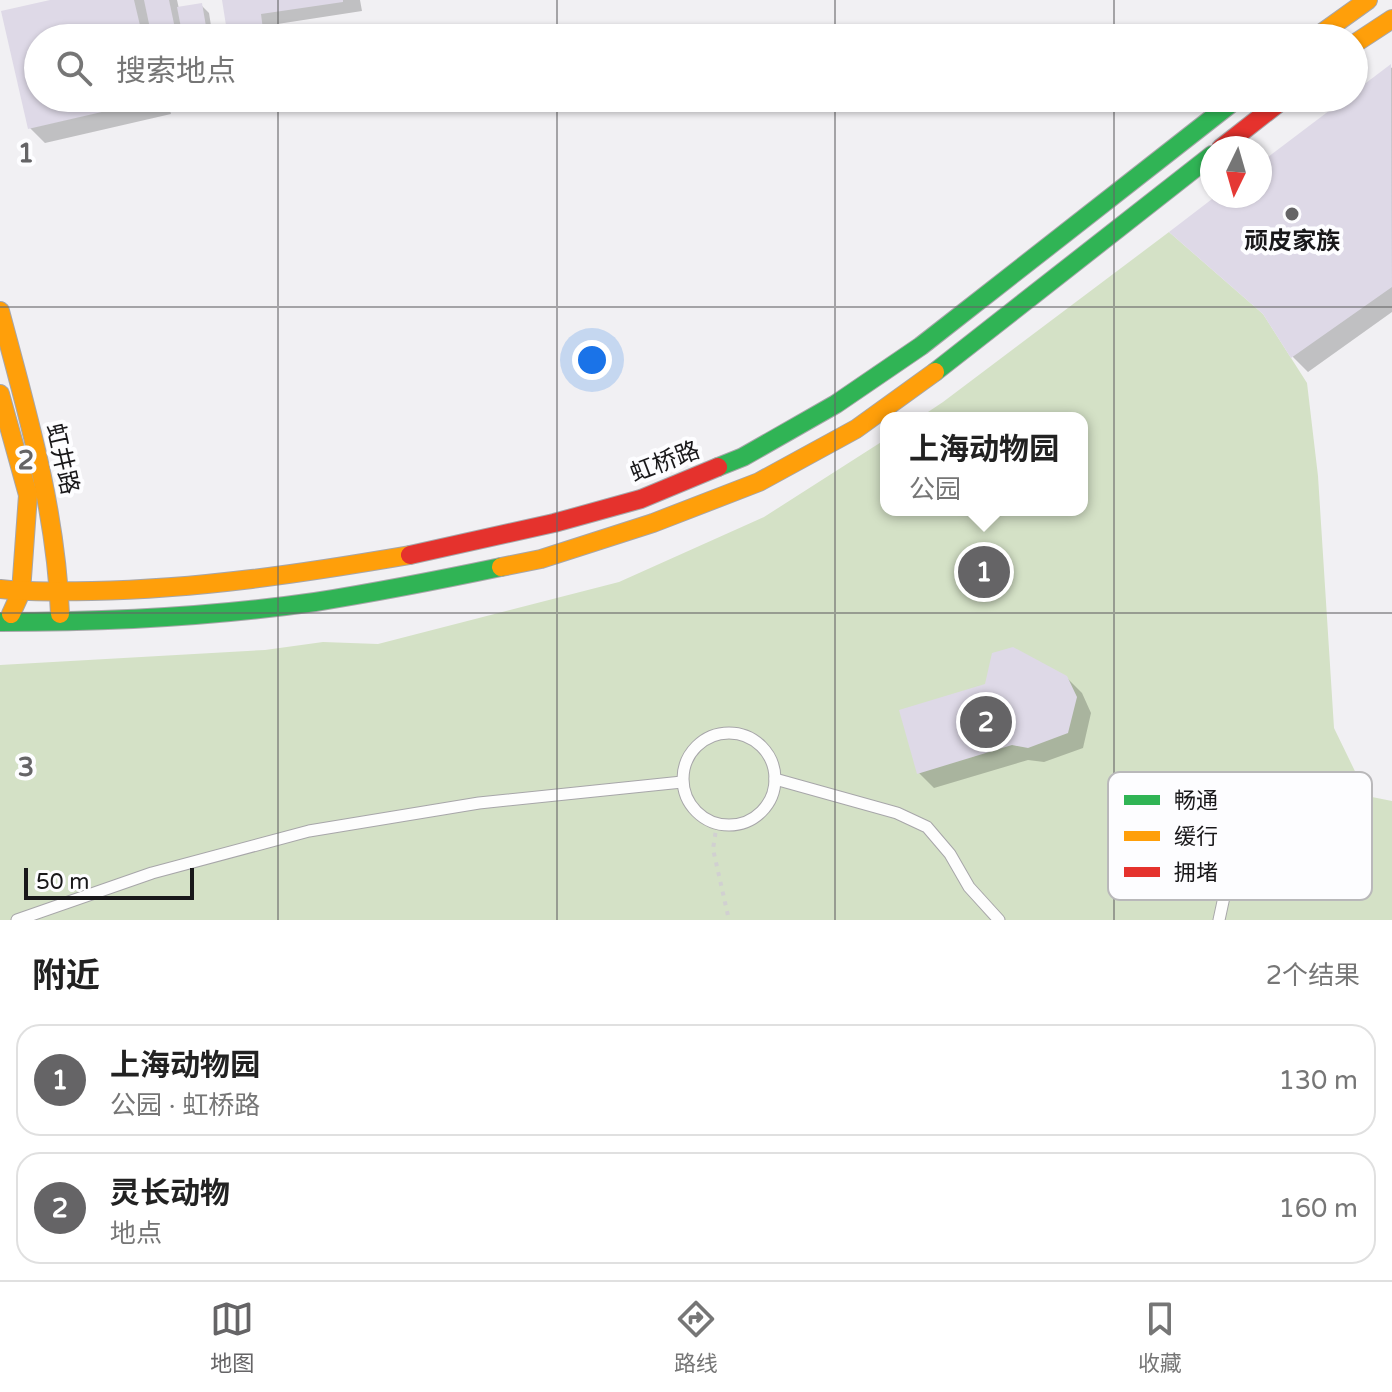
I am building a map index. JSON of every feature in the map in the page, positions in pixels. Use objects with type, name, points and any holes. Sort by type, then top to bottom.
[{"type":"main road","points":[[1335,24],[1368,0]]},
{"type":"main road","points":[[1368,35],[1392,19]]},
{"type":"main road","name":"虹桥路","points":[[0,589],[21,592],[147,590],[310,572],[425,553],[641,499],[743,457],[836,404],[921,346],[1220,112]]},
{"type":"main road","points":[[1236,136],[1267,112]]},
{"type":"main road","points":[[2,625],[198,615],[313,602],[541,559],[653,523],[759,482],[856,429],[1200,164]]},
{"type":"main road","name":"虹井路","points":[[0,311],[47,490],[60,592],[60,622]]},
{"type":"main road","name":"虹井路","points":[[0,394],[28,495],[21,592],[2,625]]},
{"type":"lane","points":[[729,733],[741,734],[762,746],[774,767],[775,779],[774,791],[762,811],[752,819],[729,825],[706,819],[696,811],[682,782],[684,766],[697,746],[717,734],[729,733]]},
{"type":"lane","points":[[775,779],[897,813],[927,827],[950,854],[969,887],[999,920]]},
{"type":"lane","points":[[17,920],[152,873],[309,831],[479,803],[682,782]]},
{"type":"lane","points":[[1219,920],[1223,900]]},
{"type":"path","points":[[717,823],[713,849],[729,920]]},
{"type":"green space","points":[[1169,232],[1263,314],[1307,383],[1318,476],[1334,728],[1355,772],[1108,772],[1108,900],[1372,900],[1372,797],[1392,801],[1392,920],[0,920],[0,665],[265,650],[323,642],[378,644],[619,582],[764,517],[880,443],[880,516],[1088,516],[1088,412],[928,412]]},
{"type":"building","points":[[50,0],[134,0],[140,24],[24,24],[24,112],[1,11]]},
{"type":"building","points":[[144,0],[169,0],[174,24],[149,24]]},
{"type":"building","points":[[222,0],[343,0],[261,14],[262,24],[226,24]]},
{"type":"building","points":[[202,3],[206,24],[180,24],[177,7]]},
{"type":"building","name":"顽皮家族","points":[[1391,64],[1392,287],[1291,358],[1263,314],[1169,232],[1200,208],[1272,208],[1272,154],[1327,112],[1368,112],[1368,81]]},
{"type":"building","points":[[24,112],[102,112],[28,129]]},
{"type":"building","points":[[1013,647],[1067,676],[1077,697],[1068,733],[1028,748],[1012,745],[917,774],[899,710],[985,684],[992,653]]},
{"type":"traffic: fast","points":[[718,467],[743,457],[836,404],[921,346],[1220,112]]},
{"type":"traffic: fast","points":[[935,372],[1200,164]]},
{"type":"traffic: fast","points":[[0,622],[158,618],[276,607],[501,567]]},
{"type":"traffic: slow","points":[[1335,24],[1368,0]]},
{"type":"traffic: slow","points":[[1368,35],[1392,19]]},
{"type":"traffic: slow","points":[[0,311],[46,499],[60,614]]},
{"type":"traffic: slow","points":[[501,567],[541,559],[653,523],[759,482],[856,429],[935,372]]},
{"type":"traffic: slow","points":[[0,394],[28,495],[21,592],[11,614]]},
{"type":"traffic: slow","points":[[0,589],[57,591],[172,587],[291,574],[410,555]]},
{"type":"traffic: jam","points":[[1236,136],[1267,112]]},
{"type":"traffic: jam","points":[[410,555],[554,523],[641,499],[718,467]]},
{"type":"place","name":"顽皮家族","points":[[1292,214]]},
{"type":"place","name":"上海动物园","points":[[984,572]]},
{"type":"place","name":"灵长动物","points":[[986,722]]}]
